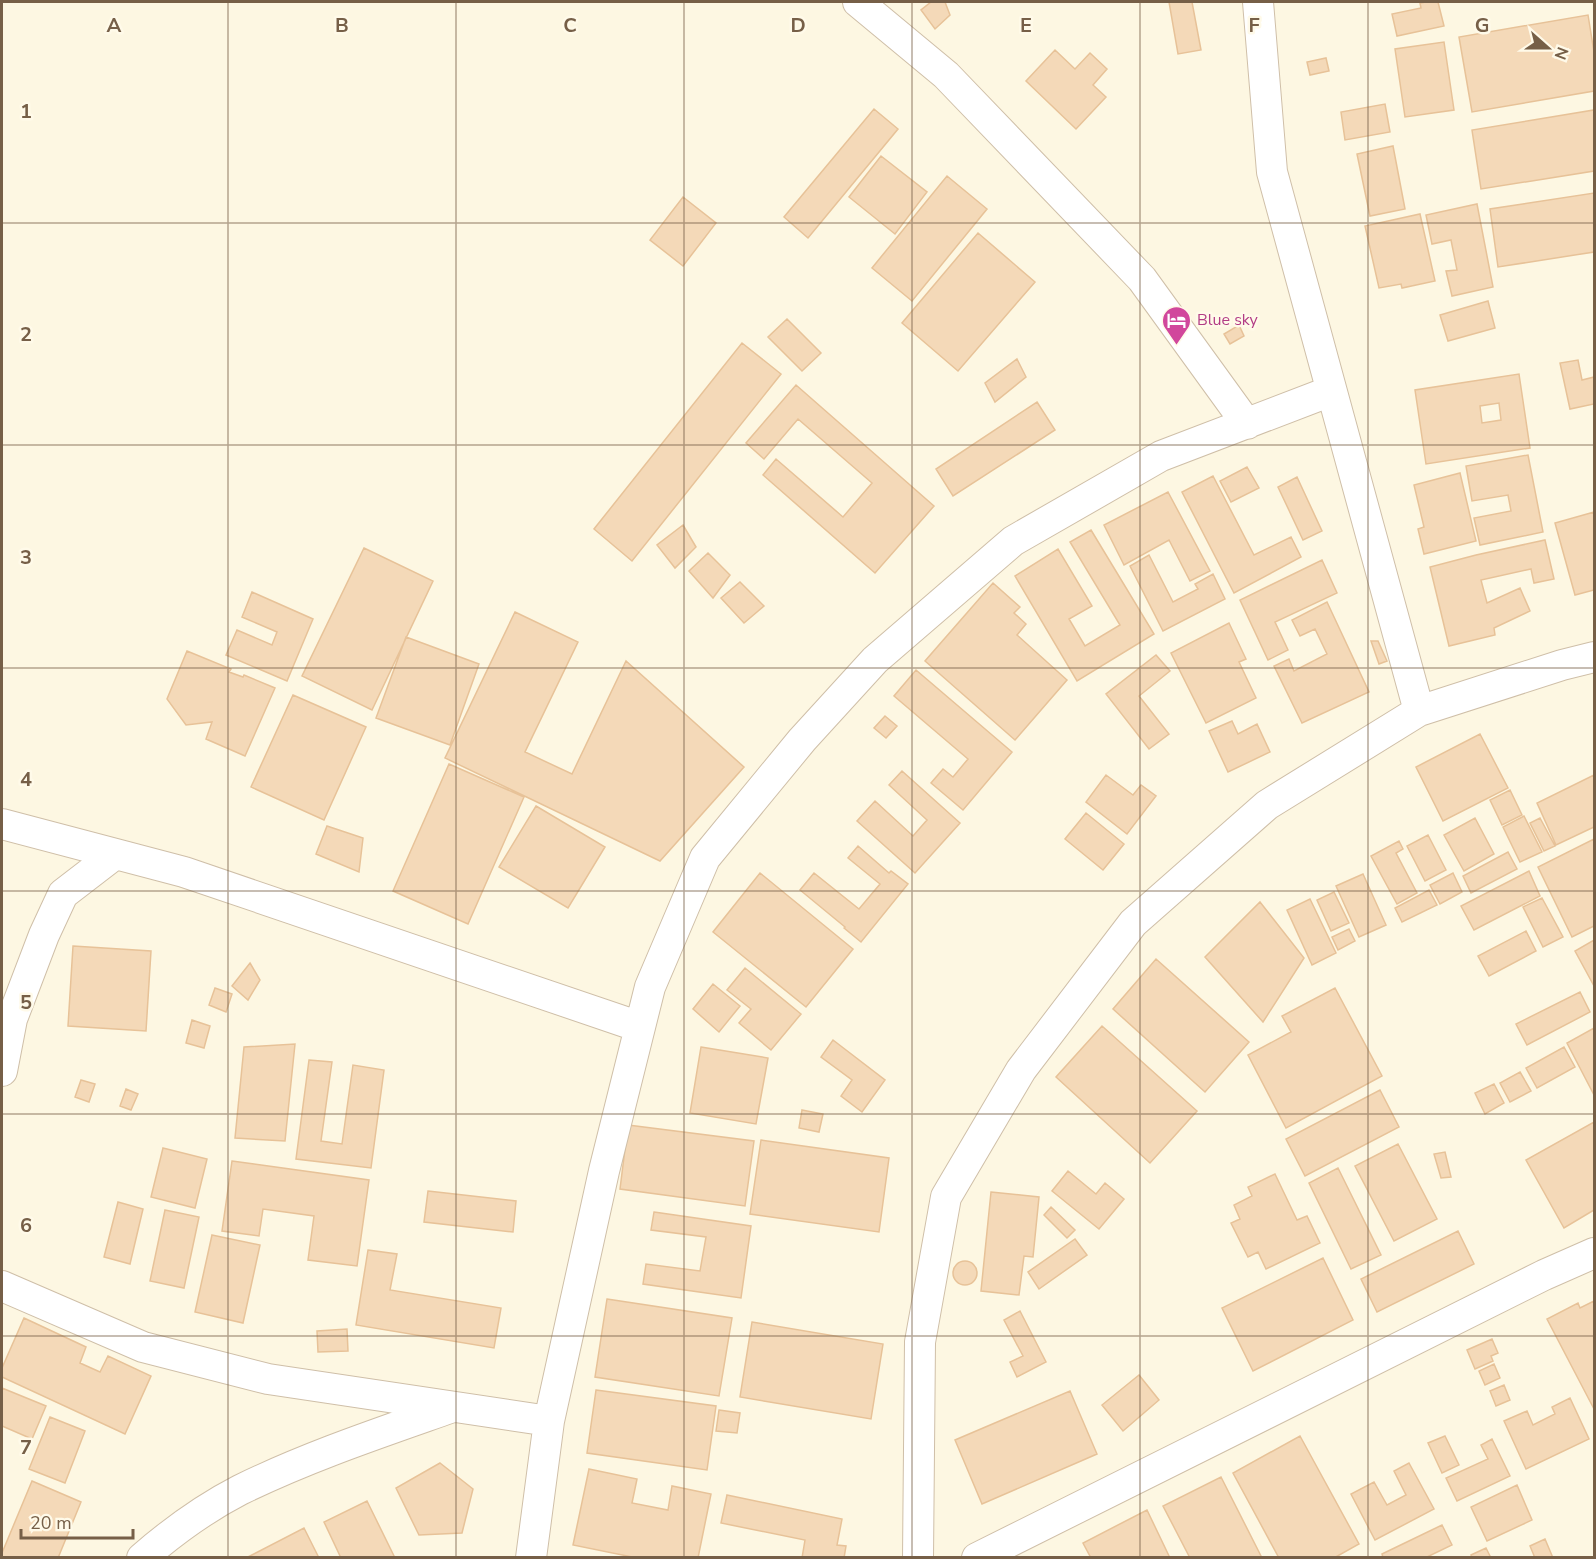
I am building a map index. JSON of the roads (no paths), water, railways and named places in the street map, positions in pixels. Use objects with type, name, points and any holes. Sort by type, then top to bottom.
[{"type":"street","points":[[858,2],[946,75],[1142,279],[1247,424]]},
{"type":"street","points":[[1258,2],[1272,172],[1419,711]]},
{"type":"street","points":[[531,1557],[549,1421],[604,1171],[650,987],[705,858],[801,740],[875,660],[1013,541],[1161,456],[1331,391]]},
{"type":"street","points":[[918,1557],[920,1342],[946,1197],[1021,1070],[1133,923],[1267,805],[1419,711],[1594,657]]},
{"type":"street","points":[[2,824],[206,880],[640,1027]]},
{"type":"street","points":[[2,1071],[12,1019],[44,935],[63,894],[115,854]]},
{"type":"street","points":[[977,1557],[1544,1275],[1594,1253]]},
{"type":"street","points":[[2,1286],[143,1347],[268,1379],[549,1421]]},
{"type":"street","points":[[142,1557],[189,1521],[239,1491],[330,1451],[452,1407]]},
{"type":"place","name":"Blue sky","points":[[1176,346]]}]
